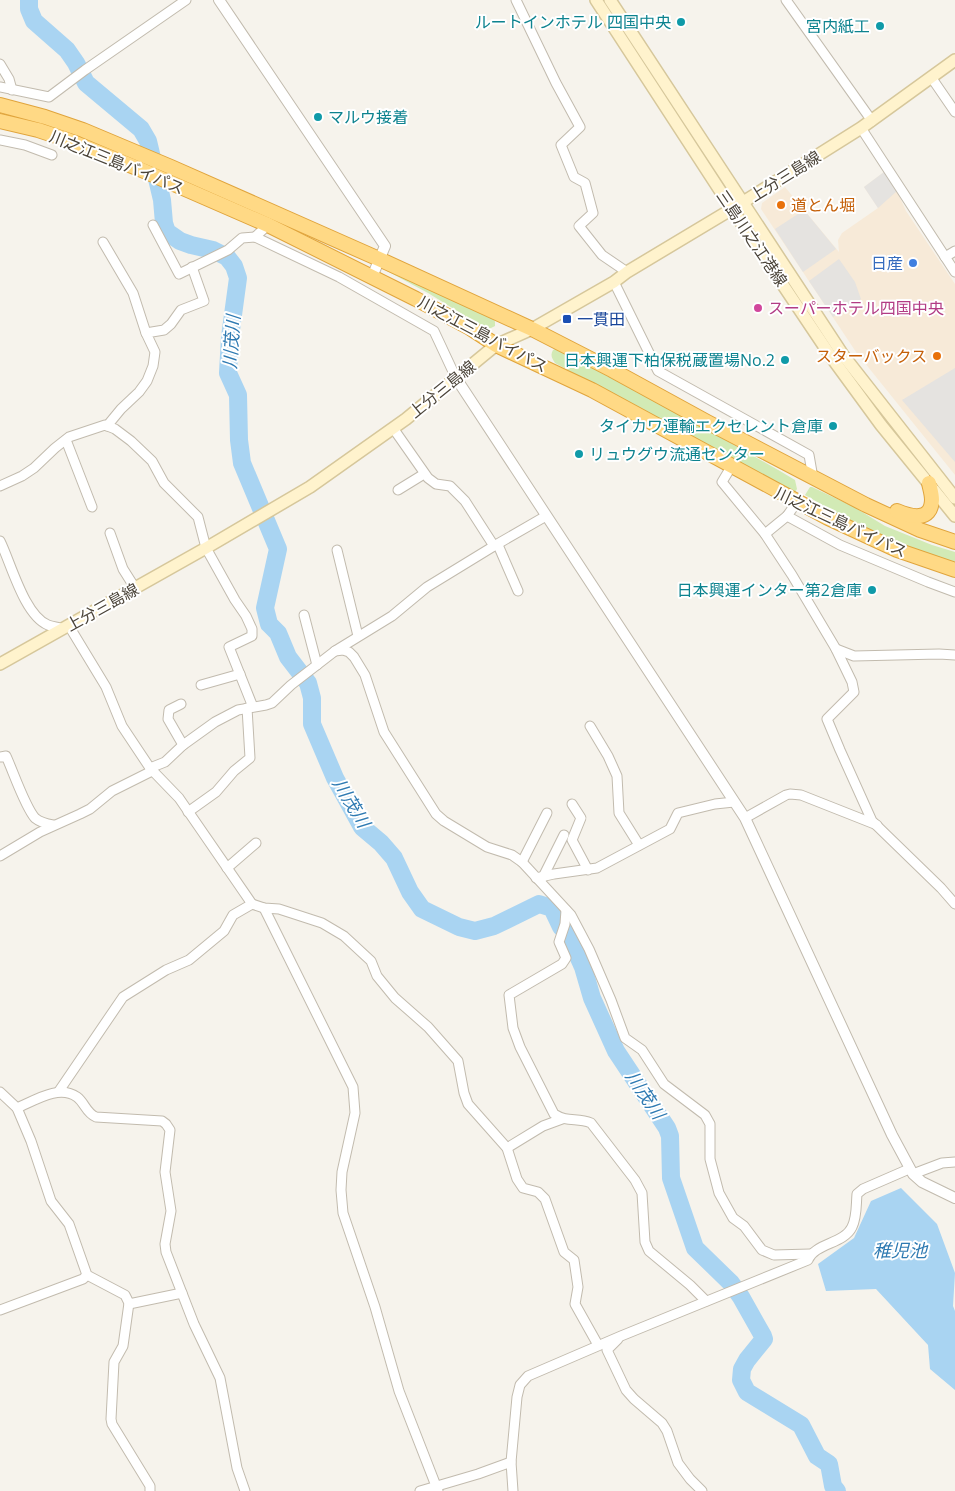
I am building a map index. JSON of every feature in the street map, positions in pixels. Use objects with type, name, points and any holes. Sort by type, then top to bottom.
[{"type":"highway","name":"川之江三島バイパス","points":[[0,105],[83,130],[136,152],[532,329],[813,478],[920,530],[955,542]]},
{"type":"highway","name":"川之江三島バイパス","points":[[0,122],[38,130],[68,140],[268,225],[470,328],[496,345],[592,390],[828,518],[897,550],[955,570]]},
{"type":"highway","points":[[813,478],[916,517],[922,516],[930,507],[932,498],[929,483]]},
{"type":"main road","name":"三島川之江港線","points":[[596,0],[737,206],[853,369],[955,498]]},
{"type":"main road","name":"三島川之江港線","points":[[610,0],[737,206],[848,380],[881,425],[955,516]]},
{"type":"main road","name":"上分三島線","points":[[0,664],[310,487],[393,428],[496,345],[532,329],[614,282],[627,272],[737,206],[872,121],[955,60]]},
{"type":"street","points":[[0,87],[49,97],[186,0]]},
{"type":"street","points":[[219,0],[385,246],[372,277]]},
{"type":"street","points":[[516,0],[556,83],[580,127],[561,145],[574,177],[585,184],[593,213],[579,226],[602,255],[627,272]]},
{"type":"street","points":[[786,0],[872,121]]},
{"type":"street","points":[[0,64],[9,79],[12,90]]},
{"type":"street","points":[[931,77],[955,112]]},
{"type":"street","points":[[861,128],[955,272]]},
{"type":"street","points":[[0,140],[25,145],[52,155]]},
{"type":"street","points":[[153,225],[179,274],[228,250],[242,238],[255,237],[339,278],[434,331],[456,378],[745,818],[888,1128],[911,1171],[922,1182],[955,1198]]},
{"type":"street","points":[[255,237],[268,225]]},
{"type":"street","points":[[103,242],[133,293],[146,333],[155,352],[153,366],[147,381],[107,426]]},
{"type":"street","points":[[945,257],[955,251]]},
{"type":"street","points":[[146,333],[164,330],[181,310],[204,301],[192,267]]},
{"type":"street","points":[[614,282],[658,371],[809,455],[813,478]]},
{"type":"street","points":[[0,486],[34,468],[69,437],[105,425],[131,441],[152,460],[164,483],[198,517],[206,548],[252,629],[252,636],[230,647],[250,707],[250,758],[216,792],[188,812]]},
{"type":"street","points":[[393,428],[424,474],[436,484],[450,486],[465,501],[496,546],[518,591]]},
{"type":"street","points":[[66,440],[92,507]]},
{"type":"street","points":[[731,467],[722,482],[764,534],[792,575],[836,649],[852,682],[854,692],[827,719],[872,821],[955,904]]},
{"type":"street","points":[[398,490],[424,474]]},
{"type":"street","points":[[764,534],[787,516],[797,502]]},
{"type":"street","points":[[0,856],[40,832],[80,814],[112,791],[165,762],[183,744],[215,722],[238,710],[272,703],[335,651],[392,616],[427,587],[546,516]]},
{"type":"street","points":[[787,516],[840,545],[955,592]]},
{"type":"street","points":[[110,533],[123,569],[135,588]]},
{"type":"street","points":[[0,541],[31,610],[47,625],[66,627],[106,686],[122,726],[151,770],[179,798],[252,904],[264,908],[279,909],[322,923],[344,936],[371,961],[377,976],[395,998],[428,1027],[458,1061],[468,1104],[507,1148],[517,1179],[523,1188],[538,1192],[545,1199],[564,1252],[574,1260],[578,1286],[575,1304],[598,1346]]},
{"type":"street","points":[[337,550],[358,636]]},
{"type":"street","points":[[304,614],[317,665]]},
{"type":"street","points":[[836,649],[854,656],[955,655]]},
{"type":"street","points":[[335,651],[343,650],[349,652],[354,657],[365,675],[384,732],[436,814],[444,821],[487,847],[512,855],[522,862],[540,878],[571,915],[612,1000],[625,1038],[642,1050],[664,1084],[704,1115],[710,1124],[710,1159],[720,1193],[733,1218],[744,1226],[762,1250],[774,1255],[810,1254],[842,1236],[852,1228],[857,1194],[863,1189],[872,1184],[911,1171],[942,1163],[955,1162]]},
{"type":"street","points":[[200,685],[240,674]]},
{"type":"street","points":[[182,704],[169,710],[168,719],[183,744]]},
{"type":"street","points":[[590,726],[608,756],[617,776],[619,812],[639,845]]},
{"type":"street","points":[[0,758],[6,756],[33,814],[44,824],[54,826]]},
{"type":"street","points":[[745,818],[790,794],[801,795],[877,825]]},
{"type":"street","points":[[540,878],[554,874],[597,868],[670,829],[678,813],[715,804],[734,802]]},
{"type":"street","points":[[572,804],[581,818],[572,840],[588,870]]},
{"type":"street","points":[[522,862],[547,813]]},
{"type":"street","points":[[540,878],[564,835]]},
{"type":"street","points":[[227,868],[256,843]]},
{"type":"street","points":[[17,1108],[58,1091],[124,997],[166,970],[189,960],[224,931],[233,915],[252,904]]},
{"type":"street","points":[[264,908],[353,1087],[354,1113],[342,1172],[343,1213],[375,1307],[398,1391],[437,1488]]},
{"type":"street","points":[[562,1119],[554,1114],[520,1047],[513,1027],[509,995],[562,964],[566,958],[559,942],[565,924],[566,910]]},
{"type":"street","points":[[58,1091],[75,1096],[88,1112],[96,1117],[162,1121],[169,1127],[165,1172],[171,1211],[165,1247],[194,1324],[220,1378],[237,1468],[245,1491]]},
{"type":"street","points":[[0,1092],[17,1108],[31,1141],[51,1201],[69,1224],[87,1275],[124,1295],[129,1304],[123,1346],[114,1362],[111,1419],[112,1424],[150,1486],[150,1491]]},
{"type":"street","points":[[507,1148],[543,1126],[562,1119],[584,1120],[591,1123],[635,1180],[642,1193],[645,1242],[649,1251],[706,1301]]},
{"type":"street","points":[[513,1491],[511,1462],[517,1397],[520,1385],[528,1376],[808,1260],[810,1254]]},
{"type":"street","points":[[0,1310],[83,1279],[87,1275]]},
{"type":"street","points":[[129,1304],[182,1293]]},
{"type":"street","points":[[621,1336],[607,1350],[626,1390],[662,1423],[667,1431],[678,1463],[702,1491]]},
{"type":"street","points":[[420,1491],[437,1488],[511,1462]]},
{"type":"shaded area","points":[[884,172],[897,191],[906,211],[955,284],[955,475],[856,352],[761,209],[762,203],[785,187],[839,252],[838,240],[842,233],[878,208],[864,187]]},
{"type":"shaded area","points":[[884,172],[897,191],[878,208],[864,187]]},
{"type":"shaded area","points":[[804,210],[836,249],[803,272],[775,229]]},
{"type":"shaded area","points":[[839,259],[855,282],[861,299],[833,317],[809,281]]},
{"type":"shaded area","points":[[955,368],[955,462],[902,400]]},
{"type":"green space","points":[[386,268],[494,319],[495,326],[489,329],[485,328],[428,293],[387,271]]},
{"type":"green space","points":[[557,348],[657,401],[795,480],[797,489],[794,494],[555,363],[552,354],[553,350]]},
{"type":"green space","points":[[810,487],[854,507],[885,526],[955,552],[955,564],[888,539],[854,523],[805,495]]},
{"type":"water","name":"稚児池","points":[[901,1188],[937,1224],[955,1273],[953,1306],[955,1311],[955,1390],[930,1369],[928,1345],[876,1289],[826,1291],[818,1264],[854,1238],[871,1201]]},
{"type":"waterway","name":"川茂川","points":[[29,0],[29,9],[34,21],[67,50],[86,83],[141,129],[148,141],[162,200],[164,223],[167,232],[180,241],[213,250],[227,257],[234,266],[238,278],[230,337],[228,373],[238,395],[239,440],[242,463],[278,549],[265,608],[269,624],[278,633],[288,657],[308,683],[312,698],[312,724],[335,778],[362,827],[381,843],[394,858],[410,892],[422,909],[459,927],[475,931],[494,926],[539,904],[552,908],[561,927],[567,931],[583,967],[592,998],[616,1051],[667,1128],[670,1136],[671,1178],[695,1248],[731,1283],[763,1336],[764,1339],[742,1369],[741,1380],[747,1392],[801,1425],[817,1456],[829,1464],[833,1486],[837,1491]]},
{"type":"place","name":"ルートインホテル 四国中央","points":[[681,22]]},
{"type":"place","name":"宮内紙工","points":[[880,26]]},
{"type":"place","name":"マルウ接着","points":[[318,117]]},
{"type":"place","name":"道とん堀","points":[[781,205]]},
{"type":"place","name":"日産","points":[[913,263]]},
{"type":"place","name":"スーパーホテル四国中央","points":[[758,308]]},
{"type":"place","name":"一貫田","points":[[567,319]]},
{"type":"place","name":"スターバックス","points":[[937,356]]},
{"type":"place","name":"日本興運下柏保税蔵置場No.2","points":[[785,360]]},
{"type":"place","name":"タイカワ運輸エクセレント倉庫","points":[[833,426]]},
{"type":"place","name":"リュウグウ流通センター","points":[[579,454]]},
{"type":"place","name":"日本興運インター第2倉庫","points":[[872,590]]}]
